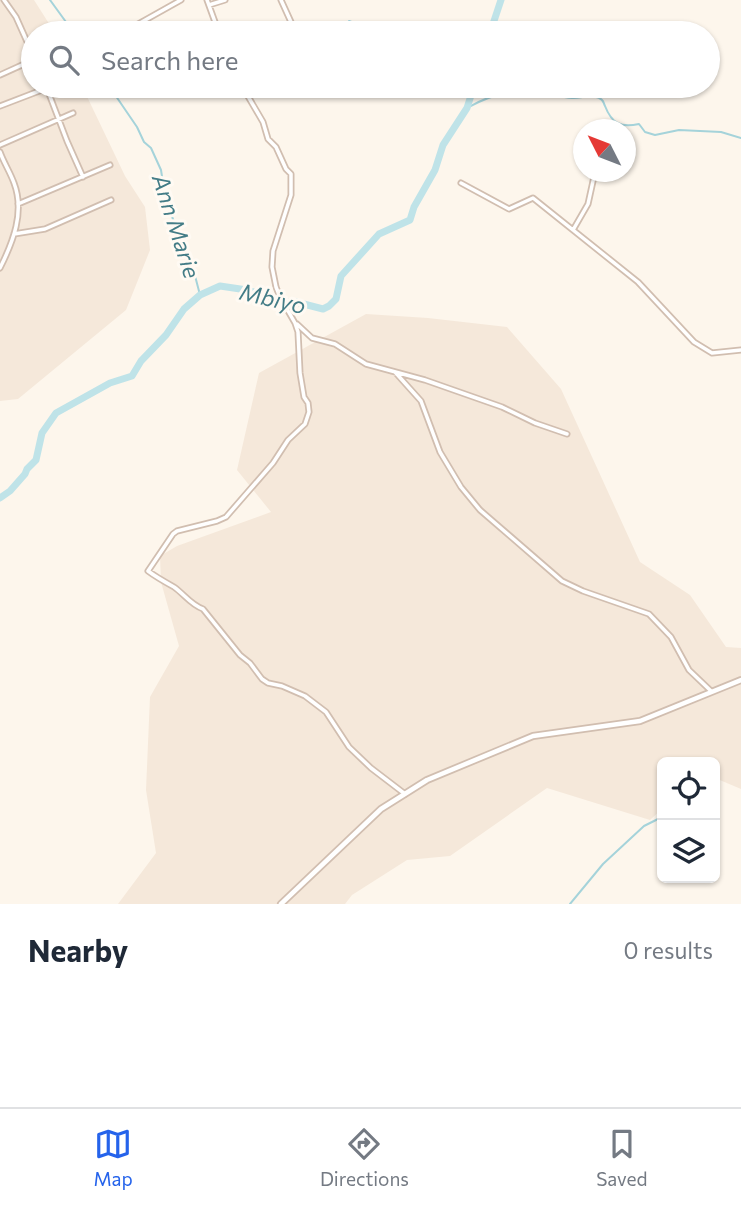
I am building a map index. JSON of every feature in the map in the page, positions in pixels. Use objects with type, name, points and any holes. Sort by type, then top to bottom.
[{"type":"street","points":[[4,0],[21,28]]},
{"type":"street","points":[[144,21],[181,0]]},
{"type":"street","points":[[215,21],[208,2],[225,0]]},
{"type":"street","points":[[281,0],[291,21]]},
{"type":"street","points":[[0,75],[21,65]]},
{"type":"street","points":[[0,106],[21,98]]},
{"type":"street","points":[[51,98],[83,177]]},
{"type":"street","points":[[249,98],[263,122],[268,139],[276,147],[290,174],[290,195],[273,251],[272,267],[276,287],[298,332],[300,373],[309,412],[306,424],[288,440],[273,463],[226,517],[177,531],[148,571],[203,609],[262,679],[305,696],[326,712],[349,747],[371,768],[405,793]]},
{"type":"street","points":[[0,145],[73,113]]},
{"type":"street","points":[[0,152],[18,195],[18,223],[0,268]]},
{"type":"street","points":[[18,204],[110,165]]},
{"type":"street","points":[[573,230],[588,204],[593,182]]},
{"type":"street","points":[[461,183],[509,209],[533,198],[638,282],[694,342],[712,353],[741,350]]},
{"type":"street","points":[[14,234],[45,229],[111,201]]},
{"type":"street","points":[[295,323],[313,338],[335,344],[366,364],[425,380],[568,434]]},
{"type":"street","points":[[395,372],[421,401],[440,452],[461,487],[480,510],[562,581],[649,614],[671,637],[689,670],[711,691]]},
{"type":"street","points":[[281,904],[373,816],[427,780],[533,736],[640,721],[741,680]]},
{"type":"shaded area","points":[[0,0],[34,0],[47,21],[21,21],[21,98],[88,98],[125,176],[145,207],[150,250],[126,310],[18,399],[0,401]]},
{"type":"shaded area","points":[[366,314],[507,327],[561,389],[640,562],[690,595],[726,647],[741,648],[741,789],[720,780],[720,757],[657,757],[657,814],[650,820],[547,788],[450,856],[407,860],[352,895],[345,904],[118,904],[156,853],[146,790],[150,697],[179,646],[161,582],[160,556],[177,546],[271,512],[237,470],[259,373]]},
{"type":"waterway","name":"Ann Marie","points":[[50,0],[65,21]]},
{"type":"waterway","name":"Mbiyo","points":[[494,21],[501,0]]},
{"type":"waterway","name":"Ann Marie","points":[[117,98],[144,142],[151,148],[161,170],[166,202],[193,268],[200,295]]},
{"type":"waterway","name":"Mbiyo","points":[[0,498],[10,491],[36,460],[42,433],[56,413],[110,383],[132,376],[184,309],[200,295],[220,286],[323,309],[329,306],[336,299],[341,276],[379,234],[410,220],[414,207],[435,170],[443,145],[467,108],[470,98]]},
{"type":"waterway","points":[[467,108],[488,98]]},
{"type":"waterway","points":[[599,98],[603,100],[614,121],[622,125],[639,124],[645,132],[655,135],[679,130],[721,132],[741,138]]},
{"type":"waterway","points":[[570,904],[603,864],[644,826],[657,820]]}]
